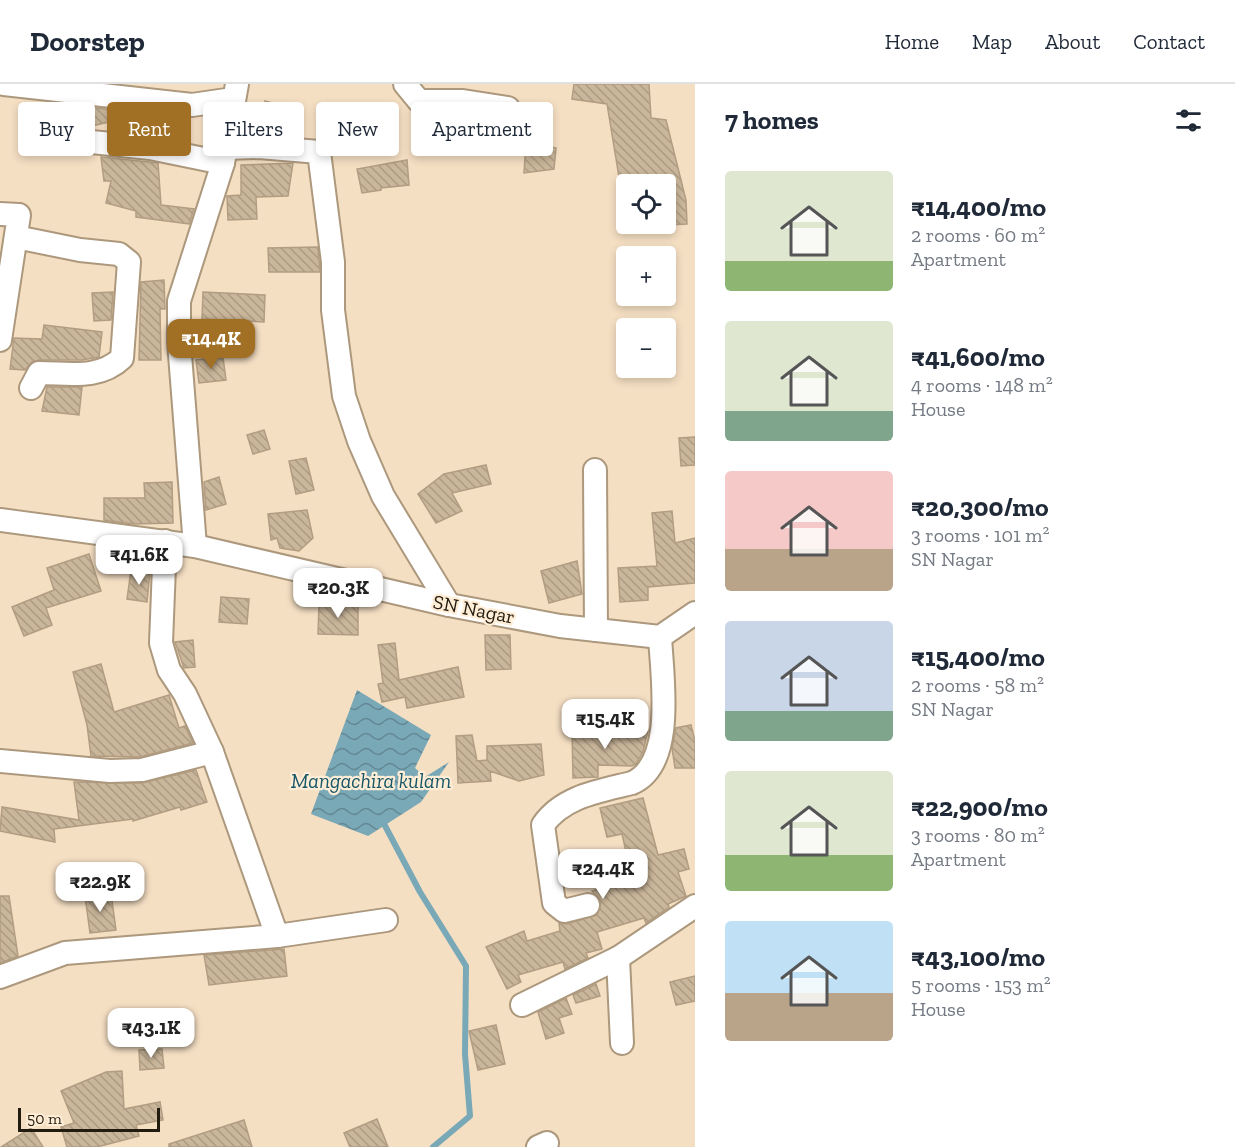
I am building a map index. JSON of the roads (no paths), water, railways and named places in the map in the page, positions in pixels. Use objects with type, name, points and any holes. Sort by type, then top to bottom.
[{"type":"street","points":[[4,84],[192,105],[236,92]]},
{"type":"street","points":[[405,84],[419,101],[469,102]]},
{"type":"street","points":[[95,142],[203,153]]},
{"type":"street","points":[[304,151],[319,152],[333,262],[333,310],[344,396],[359,441],[383,496],[449,605]]},
{"type":"street","points":[[195,546],[179,342],[180,301],[224,156]]},
{"type":"street","points":[[0,213],[19,215],[0,340]]},
{"type":"street","points":[[16,237],[119,255],[129,262],[122,358],[112,368],[96,374],[39,374],[31,388]]},
{"type":"street","points":[[595,470],[596,630]]},
{"type":"street","name":"SN Nagar","points":[[0,520],[195,546],[449,605],[560,626],[660,637]]},
{"type":"street","points":[[165,541],[161,643],[169,670],[185,694],[212,752],[278,936]]},
{"type":"street","points":[[588,905],[564,911],[554,903],[543,825],[550,815],[566,802],[643,778],[655,759],[664,716],[660,637],[695,613]]},
{"type":"street","points":[[0,761],[110,771],[142,770],[212,752]]},
{"type":"street","points":[[522,1005],[618,958],[695,906]]},
{"type":"street","points":[[0,977],[65,953],[278,936],[386,920]]},
{"type":"street","points":[[618,958],[622,1043]]},
{"type":"water","name":"Mangachira kulam","points":[[357,690],[431,735],[415,768],[425,777],[449,762],[421,802],[368,836],[311,814]]},
{"type":"waterway","points":[[382,820],[420,892],[466,966],[465,1054],[470,1116],[433,1147]]}]
